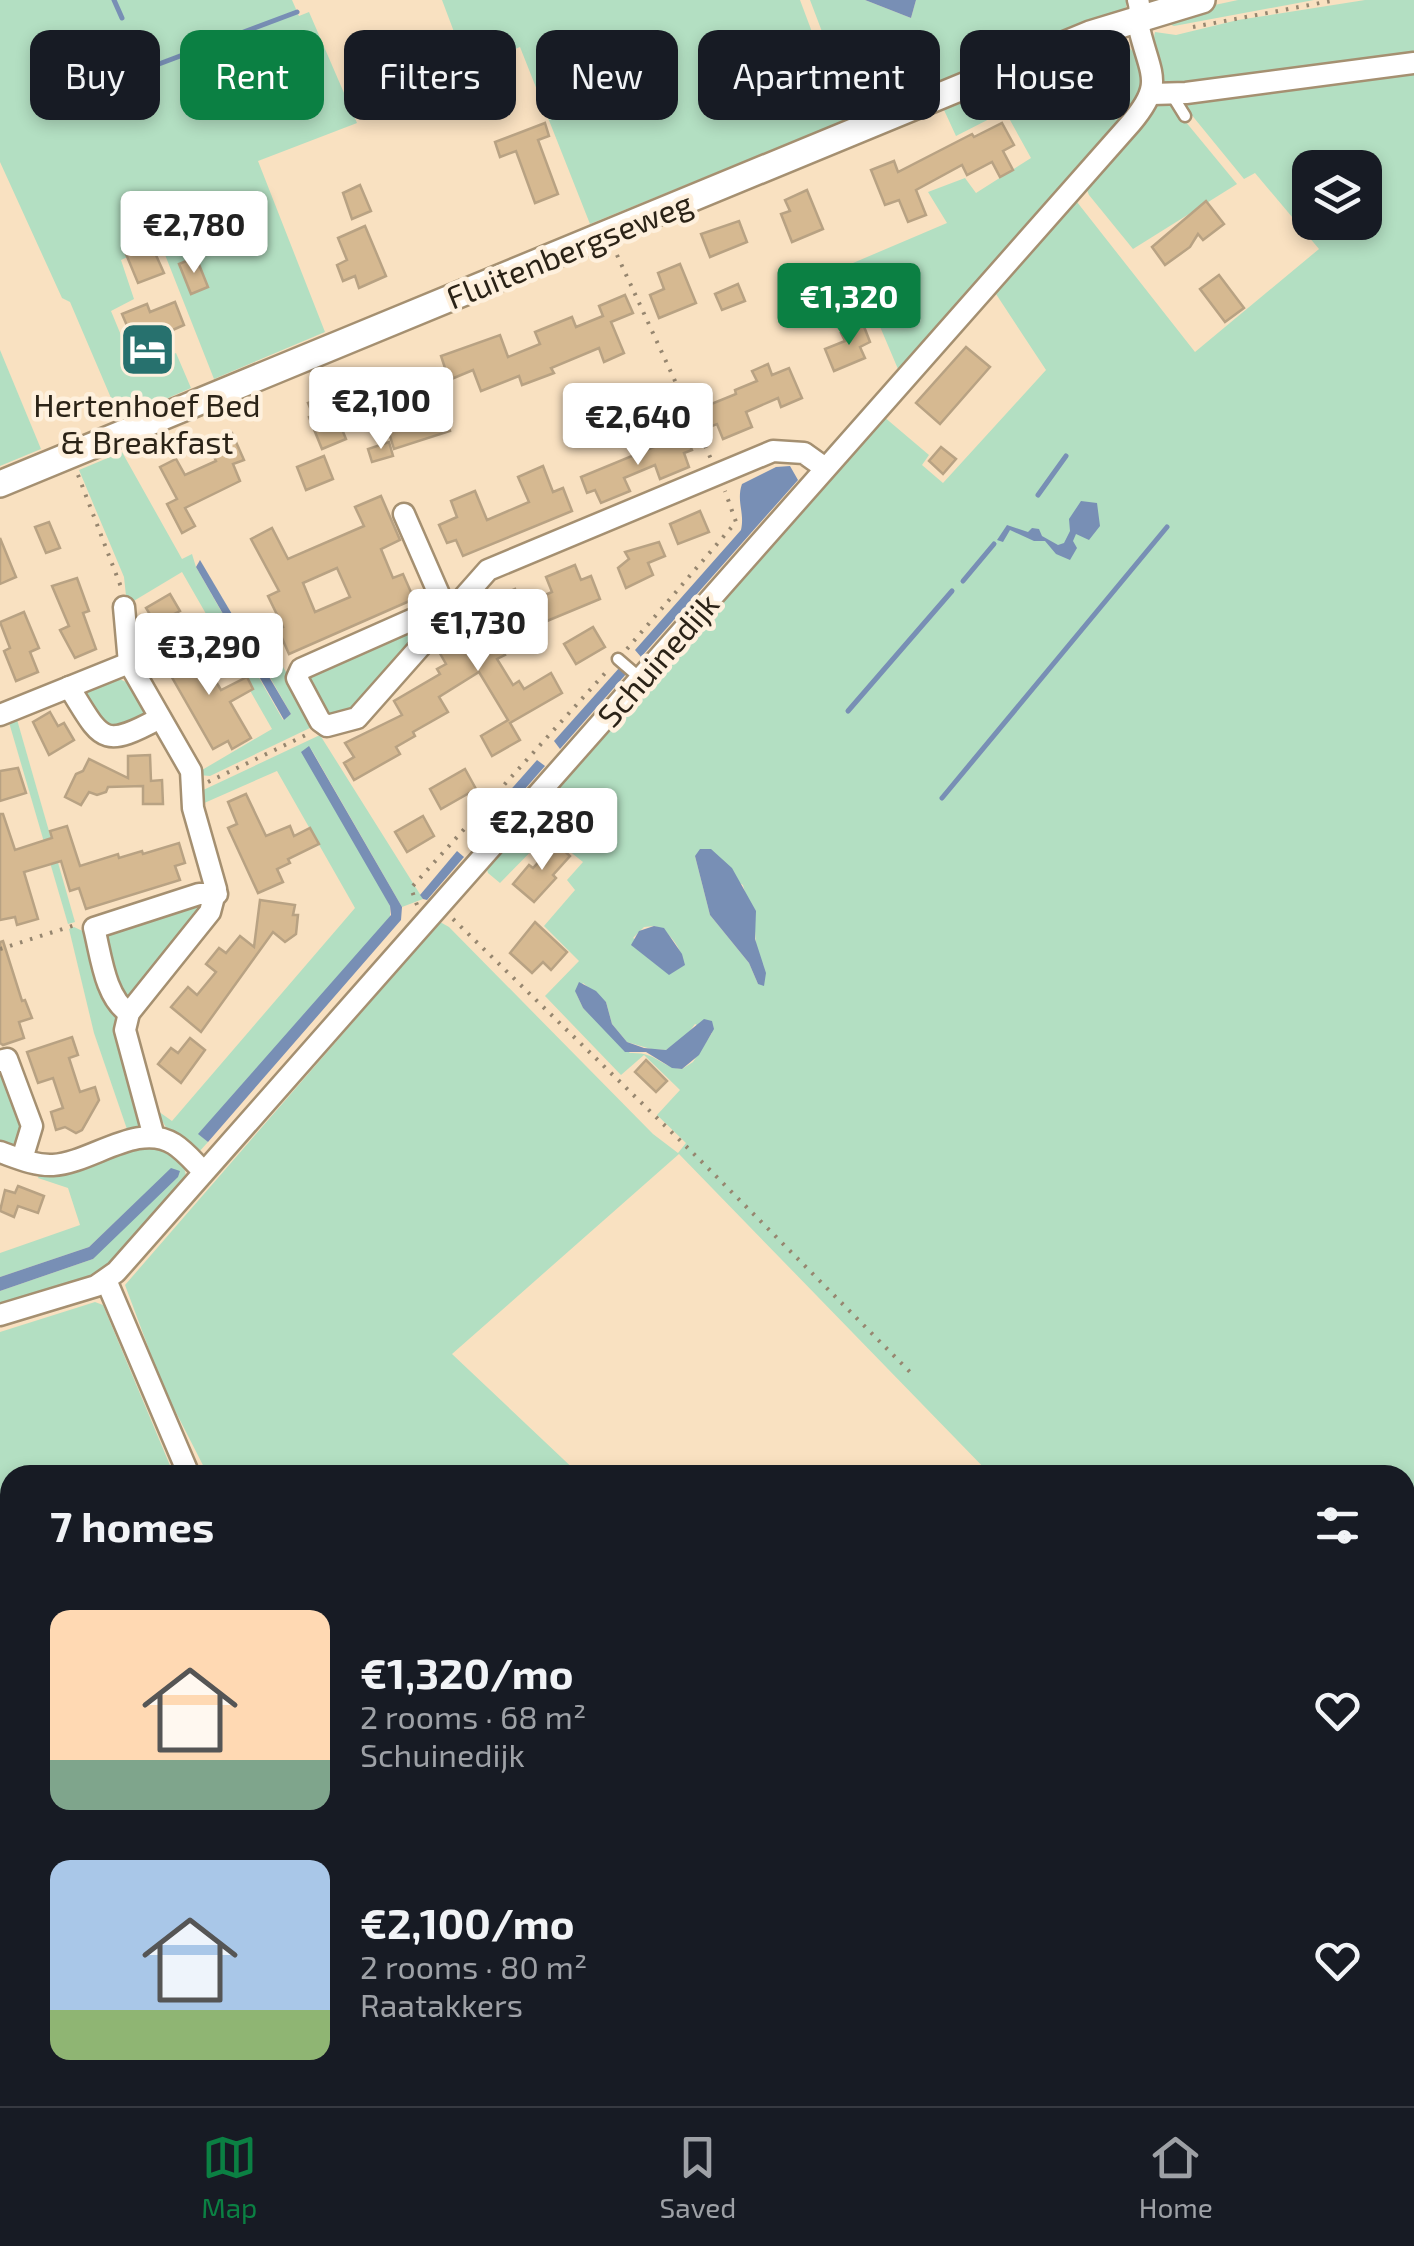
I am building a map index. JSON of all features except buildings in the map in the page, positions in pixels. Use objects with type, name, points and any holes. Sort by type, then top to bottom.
[{"type":"street","name":"Fluitenbergseweg","points":[[0,484],[1090,34],[1139,8],[1202,0]]},
{"type":"street","points":[[1139,8],[1138,26],[1162,94],[1414,63]]},
{"type":"street","name":"Schuinedijk","points":[[0,1315],[106,1280],[116,1272],[825,468],[1080,193],[1144,108],[1162,94]]},
{"type":"street","points":[[445,613],[434,610],[301,669],[297,678],[320,721],[327,726],[357,718],[445,613],[488,570],[717,472],[783,450],[804,452],[825,468]]},
{"type":"street","points":[[404,514],[445,613]]},
{"type":"street","points":[[124,606],[129,663],[191,771],[193,808],[217,894],[210,912],[130,1013],[124,1030],[154,1137]]},
{"type":"street","points":[[0,715],[129,663]]},
{"type":"street","points":[[69,687],[96,731],[106,736],[128,735],[160,718]]},
{"type":"street","points":[[130,1013],[121,1008],[113,995],[94,928],[199,894],[217,894]]},
{"type":"street","points":[[0,1062],[7,1059],[32,1126],[22,1159]]},
{"type":"street","points":[[0,1152],[40,1165],[59,1165],[154,1137],[178,1147],[203,1171]]},
{"type":"street","points":[[106,1280],[185,1465]]},
{"type":"lane","points":[[1162,94],[1186,116]]},
{"type":"lane","points":[[618,659],[640,678]]},
{"type":"path","points":[[1187,28],[1336,0]]},
{"type":"path","points":[[424,923],[411,888],[736,522],[717,472],[607,234]]},
{"type":"path","points":[[70,456],[120,578],[124,606]]},
{"type":"path","points":[[192,785],[210,782],[317,730],[320,721]]},
{"type":"path","points":[[438,906],[696,1156],[910,1372]]},
{"type":"path","points":[[0,949],[78,924],[94,928]]},
{"type":"green space","points":[[0,0],[292,0],[299,16],[309,12],[317,30],[180,30],[180,120],[324,120],[324,47],[344,93],[344,120],[357,123],[258,161],[325,332],[214,379],[160,242],[121,260],[134,299],[111,311],[135,369],[176,353],[191,388],[120,419],[70,302],[62,298],[0,162]]},
{"type":"green space","points":[[442,0],[800,0],[811,30],[698,30],[698,120],[845,120],[590,224],[549,120],[678,120],[678,30],[536,30],[536,87],[520,47],[516,49],[516,30],[453,30]]},
{"type":"green space","points":[[810,0],[865,0],[911,18],[916,0],[1129,0],[1124,11],[1072,30],[960,30],[960,73],[940,81],[940,30],[821,30]]},
{"type":"green space","points":[[1238,0],[1314,0],[1174,26],[1161,21],[1182,12]]},
{"type":"green space","points":[[1365,0],[1414,0],[1414,59],[1188,89],[1166,83],[1160,77],[1155,32],[1176,35],[1238,20]]},
{"type":"green space","points":[[1130,49],[1143,75],[1144,93],[1130,109]]},
{"type":"green space","points":[[1414,67],[1414,1465],[981,1465],[679,1154],[452,1354],[569,1465],[203,1465],[163,1387],[125,1285],[440,922],[653,1134],[678,1153],[686,1143],[657,1115],[680,1090],[644,1055],[621,1075],[545,996],[579,961],[544,926],[575,890],[567,880],[583,862],[548,834],[500,883],[488,873],[485,863],[580,762],[883,416],[929,455],[922,465],[943,483],[1046,370],[996,294],[1077,202],[1195,352],[1319,249],[1311,240],[1382,240],[1382,150],[1292,150],[1292,217],[1255,173],[1244,179],[1186,108],[1187,98]],"holes":[[[695,856],[743,885],[755,931],[758,984],[749,963],[710,915]],[[644,927],[660,928],[678,947],[684,965],[633,938]],[[583,983],[606,1002],[612,1024],[627,1042],[666,1050],[695,1024],[712,1033],[693,1062],[682,1069],[674,1068],[647,1055],[630,1053],[583,1008],[576,993]]]},
{"type":"green space","points":[[1162,101],[1171,104],[1237,184],[1133,249],[1089,195],[1084,183],[1149,109]]},
{"type":"green space","points":[[960,103],[960,120],[987,120],[956,136],[944,110]]},
{"type":"green space","points":[[1010,120],[1121,120],[830,455],[824,452],[898,369],[853,263],[947,223],[928,192],[965,178],[976,193],[1031,158]]},
{"type":"green space","points":[[0,350],[41,449],[0,466]]},
{"type":"green space","points":[[122,452],[182,559],[192,554],[283,720],[291,714],[267,672],[282,665],[313,720],[312,727],[210,776],[199,775],[197,770],[272,729],[182,572],[127,605],[124,577],[79,470]]},
{"type":"green space","points":[[430,621],[355,712],[328,718],[307,678],[314,670]]},
{"type":"green space","points":[[117,678],[133,685],[149,712],[145,719],[103,729],[82,690]]},
{"type":"green space","points":[[16,716],[75,922],[68,924],[8,719]]},
{"type":"green space","points":[[320,735],[423,899],[402,907],[310,747],[390,906],[390,918],[199,1134],[208,1142],[198,1153],[167,1129],[155,1109],[172,1121],[355,908],[277,771],[202,804],[199,792]]},
{"type":"green space","points":[[200,903],[203,909],[131,1000],[122,1000],[103,933]]},
{"type":"green space","points":[[74,927],[87,933],[119,1014],[142,1126],[129,1135],[94,1033],[69,929]]},
{"type":"green space","points":[[0,1071],[5,1074],[25,1129],[13,1147],[0,1146]]},
{"type":"green space","points":[[143,1144],[168,1150],[180,1160],[186,1184],[103,1274],[0,1309],[0,1291],[93,1259],[171,1169],[89,1247],[0,1277],[0,1253],[80,1225],[68,1188],[38,1178],[41,1170]]},
{"type":"green space","points":[[95,1302],[103,1305],[170,1465],[0,1465],[0,1332]]},
{"type":"water","points":[[865,0],[916,0],[911,18]]},
{"type":"water","points":[[790,466],[798,480],[641,657],[635,650],[741,530],[742,484],[776,467]]},
{"type":"water","points":[[1081,501],[1097,503],[1100,526],[1089,540],[1076,534],[1073,541],[1077,548],[1070,560],[1056,554],[1045,541],[1034,541],[1010,530],[1003,542],[997,540],[1007,525],[1028,532],[1039,529],[1042,536],[1058,545],[1064,543],[1070,531],[1069,519]]},
{"type":"water","points":[[200,560],[291,714],[284,720],[196,567]]},
{"type":"water","points":[[620,667],[627,673],[560,749],[554,741]]},
{"type":"water","points":[[309,746],[402,907],[401,920],[208,1142],[198,1134],[391,915],[390,906],[301,752]]},
{"type":"water","points":[[537,760],[545,766],[474,847],[468,838]]},
{"type":"water","points":[[700,849],[711,849],[732,868],[756,911],[755,939],[766,973],[764,986],[758,984],[749,963],[710,915],[695,856]]},
{"type":"water","points":[[457,851],[464,857],[427,900],[423,899],[420,895]]},
{"type":"water","points":[[654,926],[664,928],[682,954],[685,965],[669,975],[631,945],[639,931]]},
{"type":"water","points":[[579,982],[606,1002],[612,1024],[627,1042],[644,1048],[666,1050],[704,1019],[712,1021],[714,1029],[699,1055],[682,1069],[672,1068],[646,1052],[625,1052],[583,1008],[575,991]]},
{"type":"water","points":[[171,1168],[180,1171],[178,1177],[93,1259],[0,1291],[0,1277],[89,1247]]},
{"type":"waterway","points":[[114,0],[122,18]]},
{"type":"waterway","points":[[160,64],[297,12]]},
{"type":"waterway","points":[[1038,495],[1066,456]]},
{"type":"waterway","points":[[942,798],[1167,527]]},
{"type":"waterway","points":[[963,581],[994,544]]},
{"type":"waterway","points":[[848,711],[952,591]]},
{"type":"place","name":"Hertenhoef Bed & Breakfast","points":[[147,350]]}]
